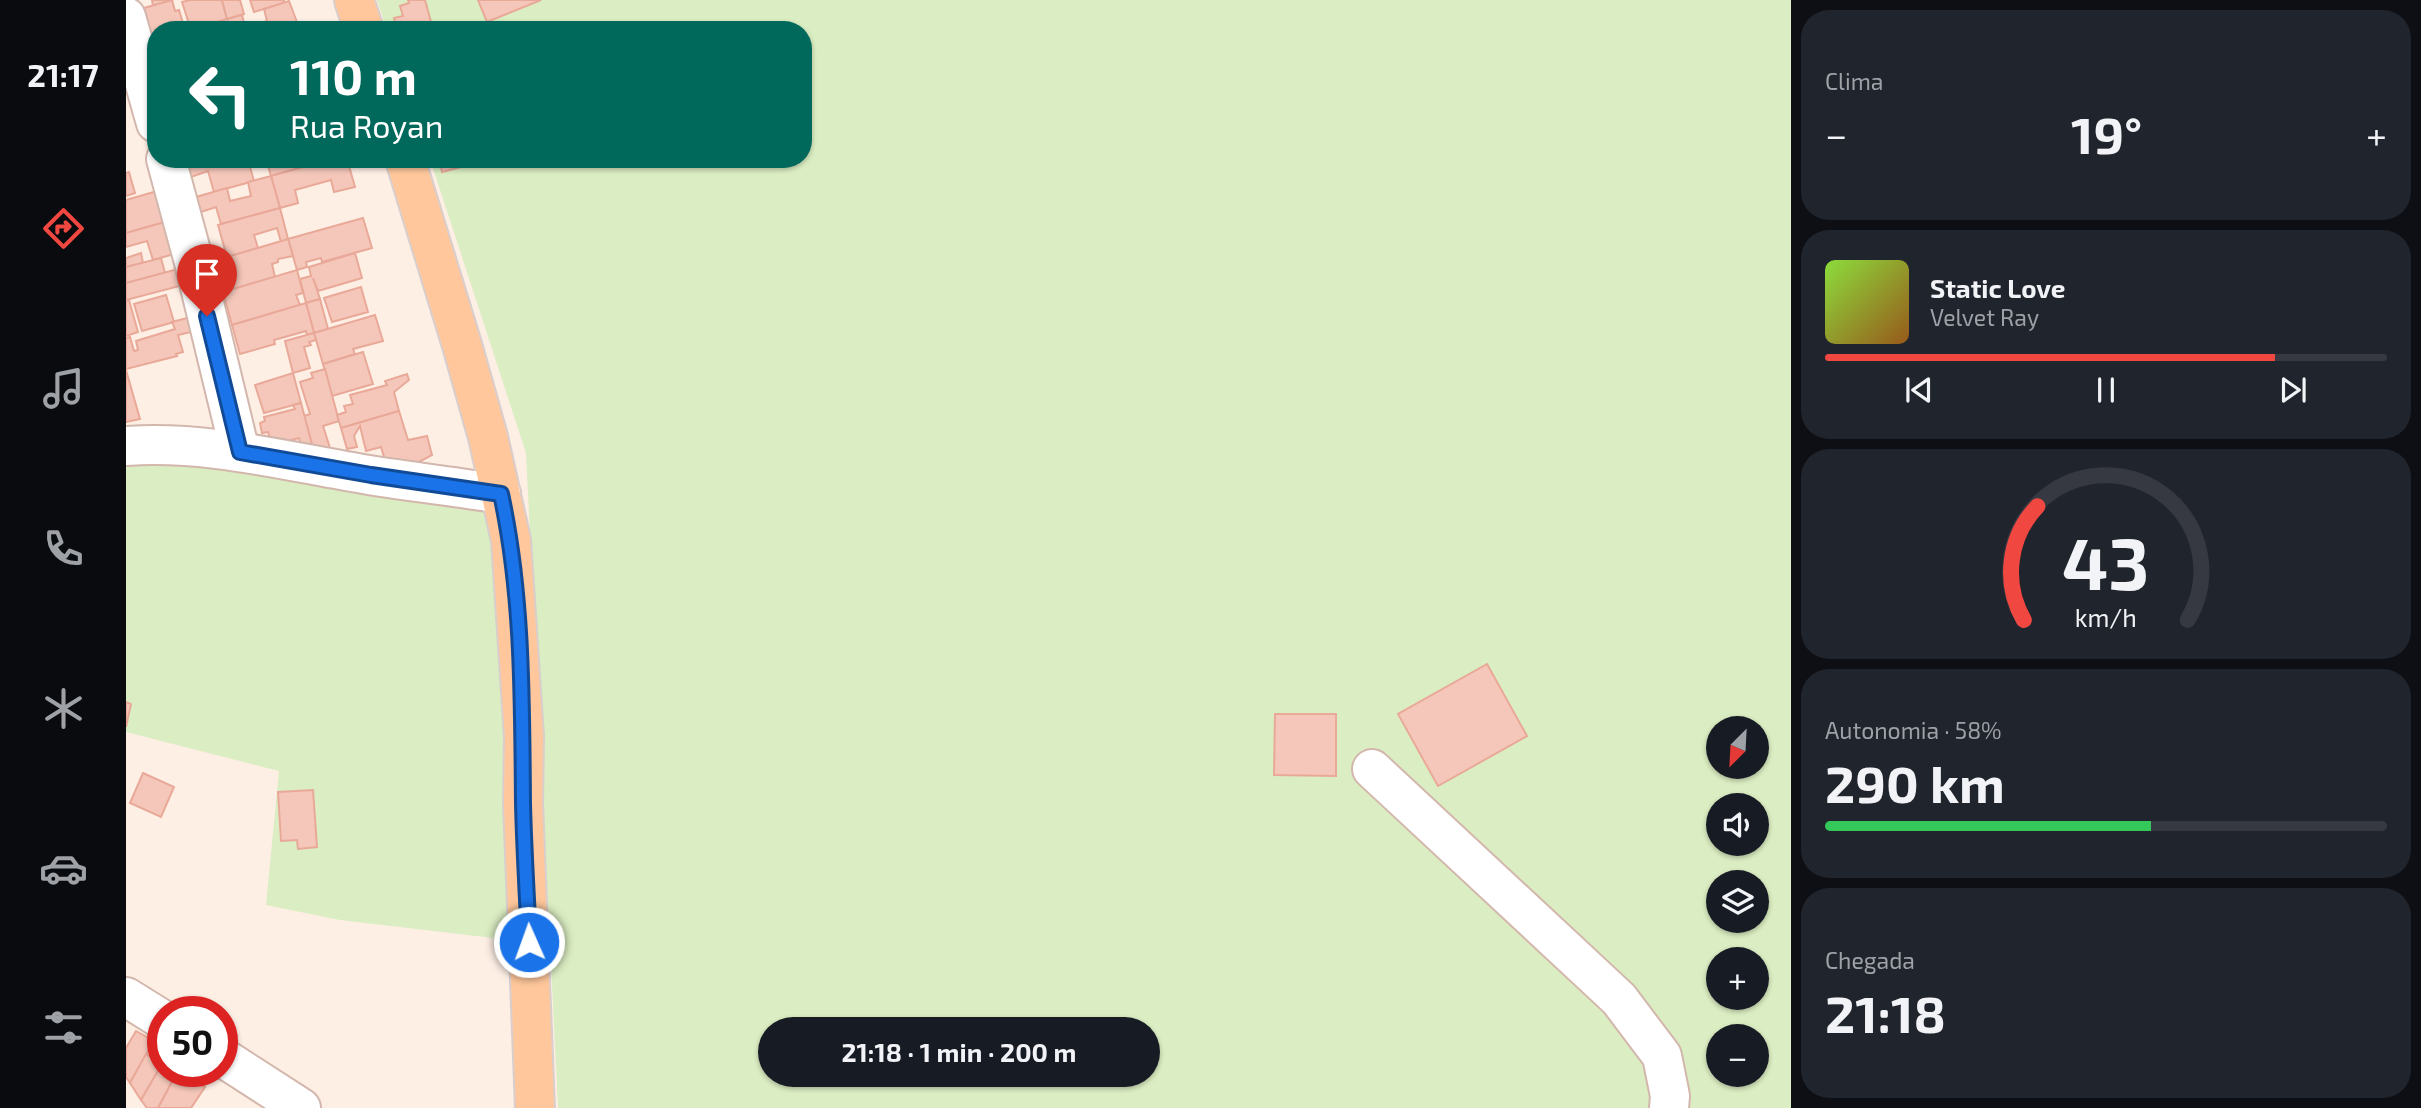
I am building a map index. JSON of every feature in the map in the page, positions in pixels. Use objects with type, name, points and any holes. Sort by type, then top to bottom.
[{"type":"main road","points":[[354,0],[360,21]]},
{"type":"main road","points":[[408,168],[462,345],[511,540],[524,737],[523,803],[536,1108]]},
{"type":"street","points":[[126,17],[147,91]]},
{"type":"street","points":[[168,168],[240,452]]},
{"type":"street","points":[[126,446],[155,445],[240,452],[501,494]]},
{"type":"street","points":[[1372,769],[1619,999],[1662,1056],[1670,1097],[1668,1108]]},
{"type":"street","points":[[126,997],[147,1010]]},
{"type":"street","points":[[238,1067],[301,1108]]},
{"type":"green space","points":[[377,0],[1791,0],[1791,1108],[558,1108],[526,453],[433,168],[812,168],[812,21],[384,21]]},
{"type":"green space","points":[[126,453],[502,500],[527,942],[340,920],[266,905],[279,771],[126,732]]},
{"type":"building","points":[[152,0],[173,0],[153,6]]},
{"type":"building","points":[[172,0],[175,11],[179,10],[182,21],[148,21],[144,8]]},
{"type":"building","points":[[222,0],[227,19],[188,21],[182,2]]},
{"type":"building","points":[[222,0],[240,0],[244,14],[227,19]]},
{"type":"building","points":[[250,0],[284,0],[284,3],[254,12]]},
{"type":"building","points":[[408,0],[425,0],[431,21],[395,21],[394,18],[403,16],[400,6],[409,3]]},
{"type":"building","points":[[478,0],[541,0],[489,21],[487,21]]},
{"type":"building","points":[[289,1],[297,21],[267,21],[264,9]]},
{"type":"building","points":[[242,15],[244,21],[228,21],[227,19]]},
{"type":"building","points":[[189,168],[250,168],[254,181],[214,192],[208,171],[191,177]]},
{"type":"building","points":[[269,168],[300,168],[271,176]]},
{"type":"building","points":[[300,168],[350,168],[355,187],[334,192],[331,180],[295,190],[298,203],[280,208],[271,176]]},
{"type":"building","points":[[441,168],[457,168],[442,172]]},
{"type":"building","points":[[129,172],[135,193],[126,196],[126,173]]},
{"type":"building","points":[[271,176],[280,208],[221,224],[216,207],[201,212],[196,197],[227,188],[230,201],[251,196],[248,182]]},
{"type":"building","points":[[157,191],[165,222],[126,233],[126,200]]},
{"type":"building","points":[[280,208],[288,239],[281,242],[277,228],[254,235],[258,248],[227,257],[218,225]]},
{"type":"building","points":[[363,218],[372,248],[322,262],[321,258],[306,262],[307,267],[297,270],[288,239]]},
{"type":"building","points":[[165,222],[174,254],[153,260],[147,241],[126,247],[126,233]]},
{"type":"building","points":[[288,239],[293,256],[278,259],[278,262],[272,264],[275,277],[223,292],[214,261]]},
{"type":"building","points":[[141,253],[143,263],[126,267],[126,258]]},
{"type":"building","points":[[355,253],[362,278],[318,291],[313,278],[320,299],[306,303],[300,279],[311,276],[309,267]]},
{"type":"building","points":[[161,258],[165,273],[126,283],[126,267]]},
{"type":"building","points":[[178,269],[183,285],[126,300],[126,283]]},
{"type":"building","points":[[297,270],[303,293],[296,295],[300,305],[232,325],[223,292]]},
{"type":"building","points":[[361,287],[368,312],[332,322],[324,298]]},
{"type":"building","points":[[166,295],[174,322],[142,331],[134,304]]},
{"type":"building","points":[[320,299],[328,329],[314,333],[306,303]]},
{"type":"building","points":[[129,300],[138,332],[126,336],[126,301]]},
{"type":"building","points":[[306,303],[314,333],[307,335],[306,331],[274,340],[275,344],[240,354],[232,325]]},
{"type":"building","points":[[375,315],[383,341],[353,349],[355,354],[323,364],[314,333]]},
{"type":"building","points":[[191,317],[195,331],[178,335],[183,352],[176,354],[177,356],[126,369],[126,338],[130,337],[134,351],[138,350],[136,341],[175,329],[172,322]]},
{"type":"building","points":[[314,333],[316,340],[304,347],[310,368],[293,373],[285,341]]},
{"type":"building","points":[[363,352],[373,384],[332,396],[323,364]]},
{"type":"building","points":[[325,369],[339,421],[323,426],[331,451],[314,452],[304,416],[310,414],[300,382],[313,378],[311,373]]},
{"type":"building","points":[[126,370],[140,419],[126,422]]},
{"type":"building","points":[[293,373],[301,403],[264,413],[255,385]]},
{"type":"building","points":[[407,374],[409,380],[394,392],[399,411],[341,428],[337,415],[346,412],[344,406],[353,404],[350,395],[387,385],[385,381]]},
{"type":"building","points":[[301,403],[314,452],[303,454],[299,438],[272,445],[268,432],[262,433],[260,423],[265,421],[264,417],[295,409],[293,405]]},
{"type":"building","points":[[399,411],[408,440],[427,436],[432,455],[417,463],[385,460],[381,447],[366,451],[360,426],[354,436],[357,447],[347,449],[341,428]]},
{"type":"building","points":[[1487,664],[1527,736],[1438,786],[1398,714]]},
{"type":"building","points":[[126,702],[131,704],[126,727]]},
{"type":"building","points":[[1275,714],[1336,714],[1336,776],[1274,775]]},
{"type":"building","points":[[143,773],[174,787],[161,817],[130,803]]},
{"type":"building","points":[[313,790],[317,847],[298,849],[297,840],[281,841],[278,792]]},
{"type":"building","points":[[136,1031],[147,1037],[147,1053],[130,1083],[126,1077],[126,1048]]},
{"type":"building","points":[[146,1054],[149,1087],[141,1100],[130,1083]]},
{"type":"building","points":[[149,1087],[169,1087],[158,1108],[147,1108],[141,1100]]},
{"type":"building","points":[[169,1087],[205,1087],[191,1108],[158,1108]]},
{"type":"route","points":[[207,316],[240,452],[501,494],[511,540],[517,600],[524,737],[523,803],[529,942]]}]
